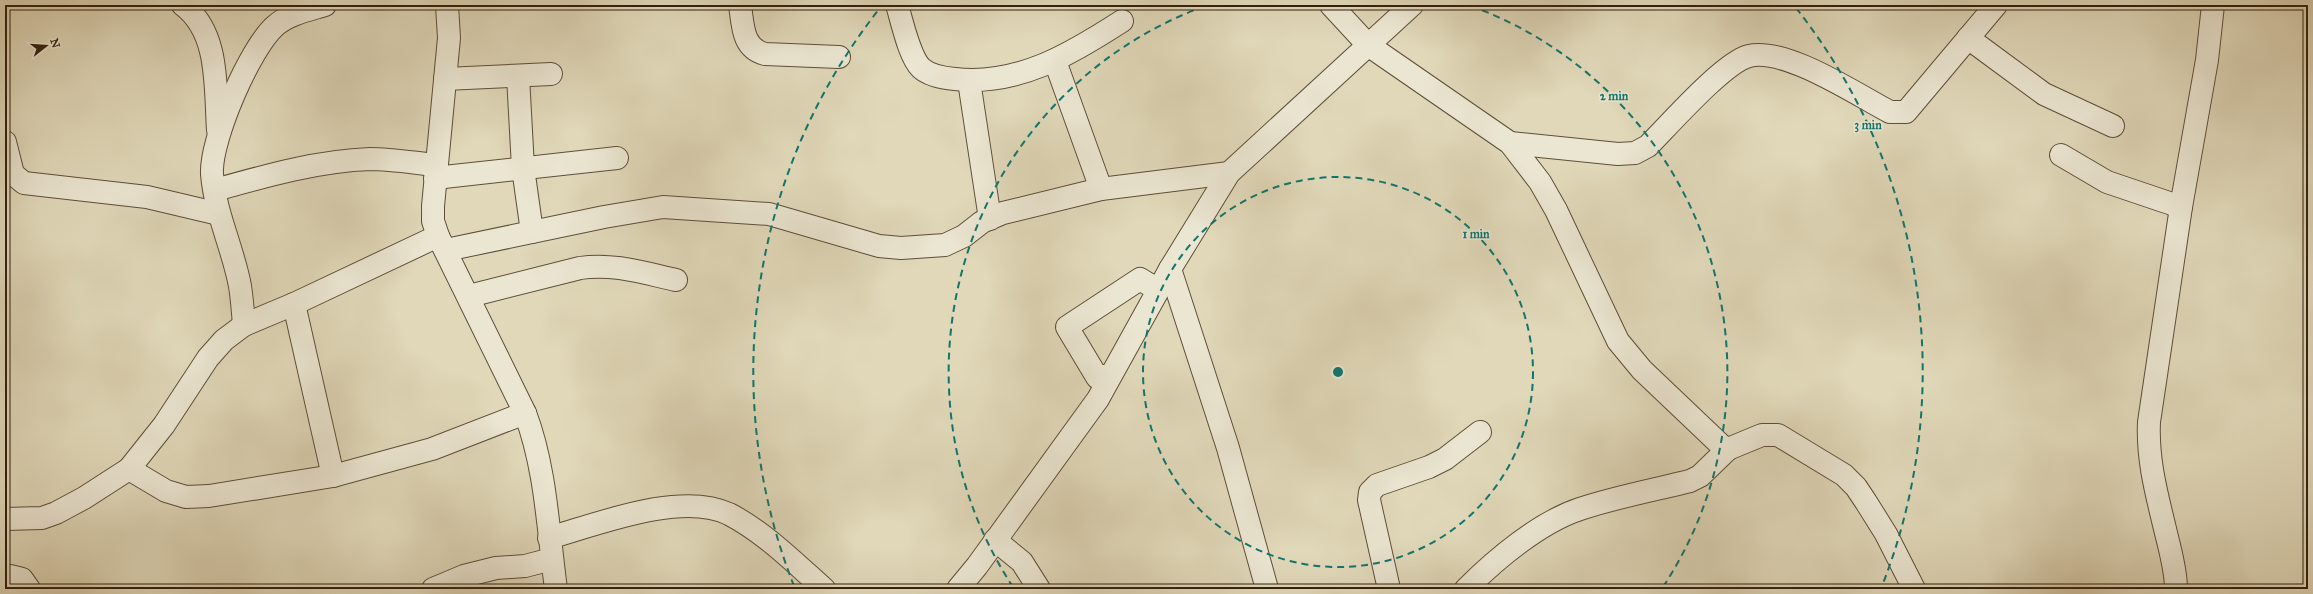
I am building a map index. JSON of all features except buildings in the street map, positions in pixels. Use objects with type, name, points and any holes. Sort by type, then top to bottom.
[{"type":"street","points":[[183,5],[194,14],[202,26],[212,53],[218,133]]},
{"type":"street","points":[[244,325],[240,285],[219,214],[212,174],[213,154],[218,133],[253,54],[264,37],[276,25],[292,16],[325,5]]},
{"type":"street","points":[[447,5],[449,38],[436,172],[433,222],[525,413],[534,436],[540,462],[556,589]]},
{"type":"street","points":[[740,5],[748,42],[755,51],[765,54],[839,57]]},
{"type":"street","points":[[897,5],[912,52],[920,67],[931,74],[944,78],[969,81],[1010,76],[1055,61],[1122,21]]},
{"type":"street","points":[[1331,5],[1368,45],[1510,144],[1526,167],[1540,182],[1556,210],[1618,341],[1628,355],[1719,445],[1728,449]]},
{"type":"street","points":[[958,589],[996,540],[1098,399],[1170,269],[1229,173],[1412,5]]},
{"type":"street","points":[[1510,144],[1596,153],[1635,153],[1648,146],[1729,66],[1749,56],[1770,55],[1793,61],[1890,112],[1900,114],[1906,112],[1913,106],[1996,5]]},
{"type":"street","points":[[2176,589],[2173,565],[2151,468],[2148,445],[2149,422],[2181,207],[2207,60],[2213,5]]},
{"type":"street","points":[[1968,38],[2044,94],[2113,126]]},
{"type":"street","points":[[1055,61],[1101,189]]},
{"type":"street","points":[[445,79],[551,74]]},
{"type":"street","points":[[518,76],[523,168],[532,232]]},
{"type":"street","points":[[969,81],[990,219]]},
{"type":"street","points":[[5,142],[13,174],[24,183],[147,197],[219,214]]},
{"type":"street","points":[[2061,155],[2107,182],[2181,207]]},
{"type":"street","points":[[215,190],[281,172],[356,160],[371,159],[436,172],[523,168],[618,158]]},
{"type":"street","points":[[5,518],[42,518],[56,513],[78,502],[129,469],[164,425],[208,358],[224,340],[244,325],[442,243],[532,232],[634,211],[663,207],[768,214],[879,246],[921,247],[945,245],[1003,213],[1101,189],[1229,173]]},
{"type":"street","points":[[468,296],[580,268],[596,266],[611,266],[676,280]]},
{"type":"street","points":[[1170,269],[1226,442],[1267,589]]},
{"type":"street","points":[[1110,375],[1097,377],[1067,327],[1140,279],[1158,290]]},
{"type":"street","points":[[294,304],[333,476]]},
{"type":"street","points":[[129,469],[166,491],[186,497],[209,496],[333,476],[432,449],[525,413]]},
{"type":"street","points":[[1389,589],[1369,500],[1370,492],[1377,485],[1430,467],[1445,459],[1480,432]]},
{"type":"street","points":[[1466,589],[1506,554],[1548,524],[1580,509],[1690,481],[1700,476],[1728,449],[1762,435],[1778,435],[1844,475],[1856,487],[1886,534],[1914,589]]},
{"type":"street","points":[[433,589],[464,576],[496,568],[525,566],[551,548],[647,511],[674,506],[701,507],[727,514],[747,524],[824,589]]},
{"type":"street","points":[[996,540],[1022,562],[1039,589]]},
{"type":"street","points":[[5,580],[10,576],[22,579],[29,589]]}]
